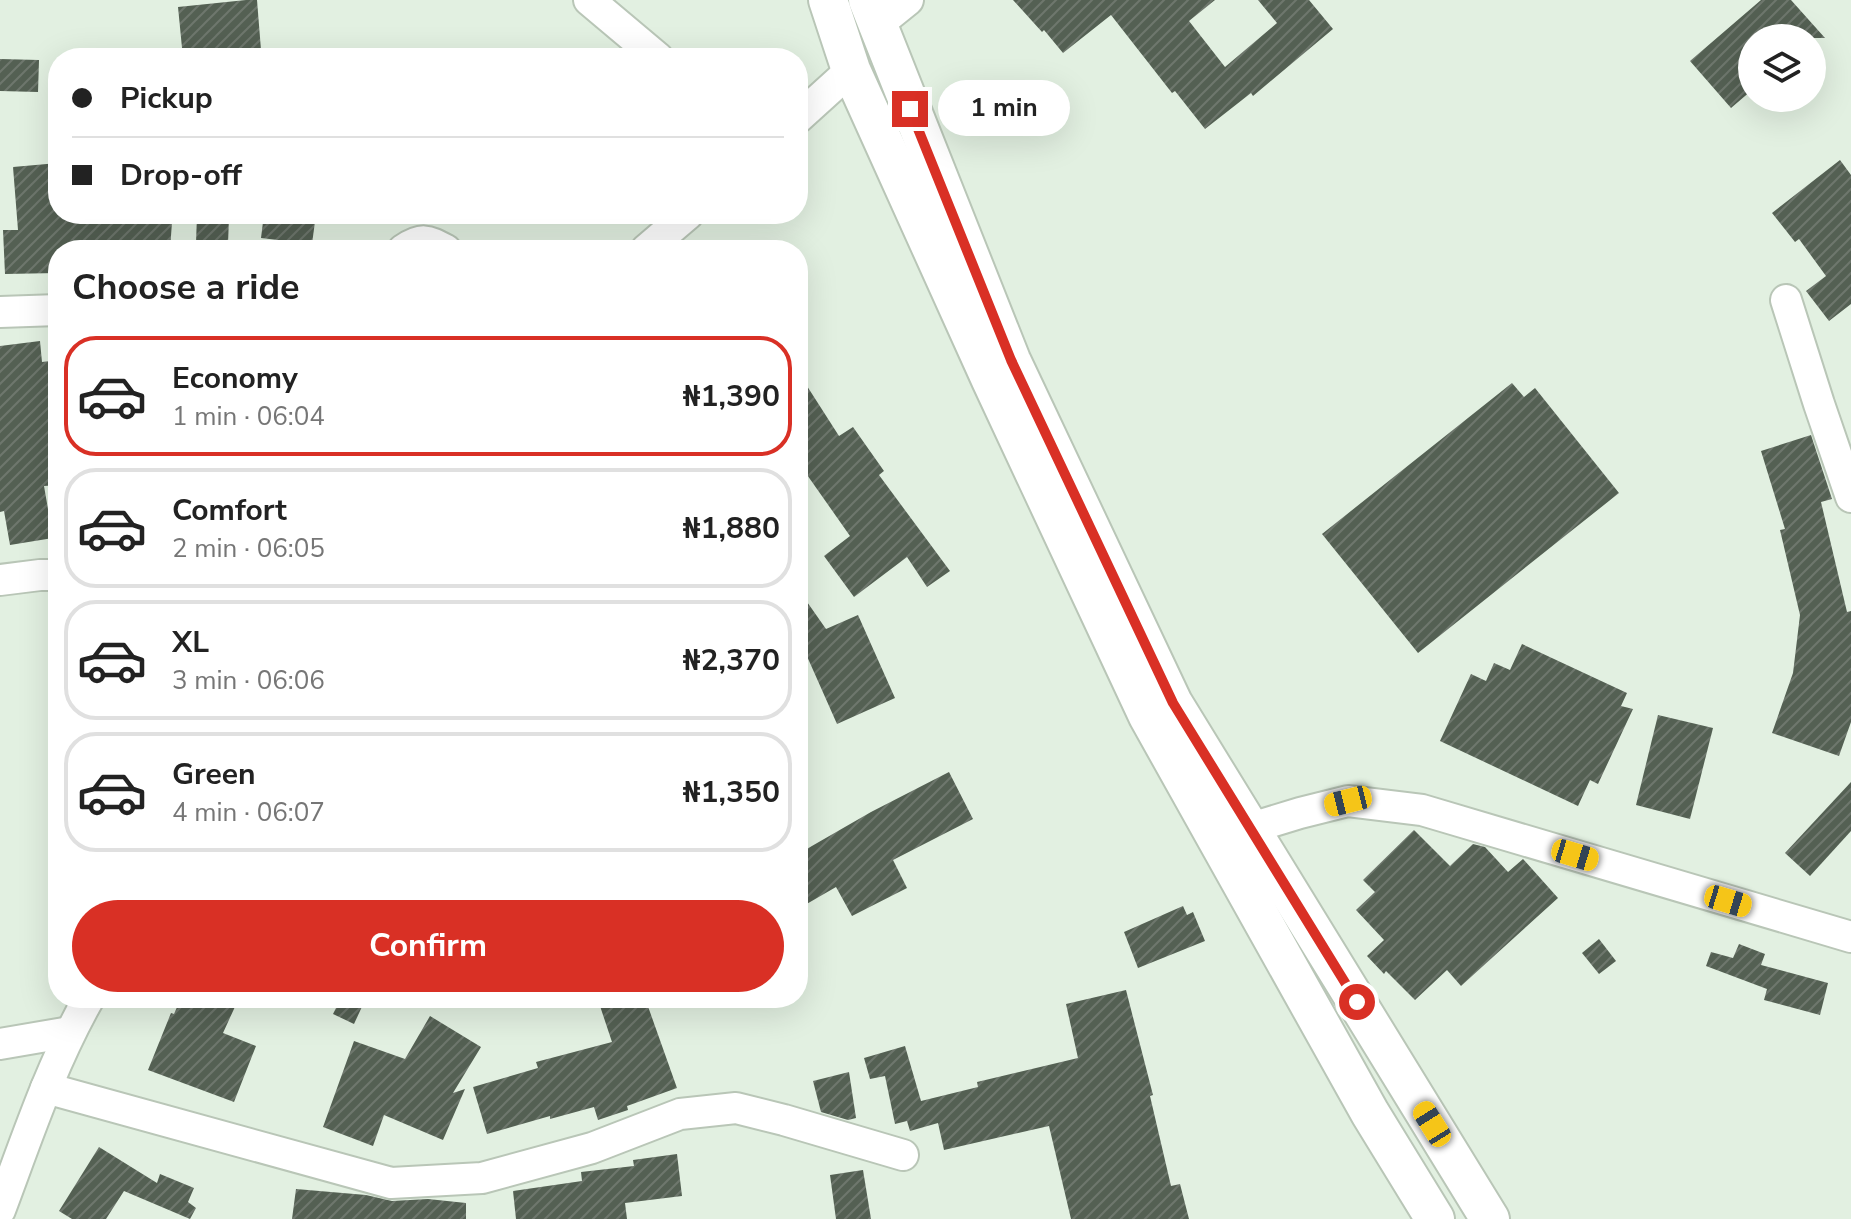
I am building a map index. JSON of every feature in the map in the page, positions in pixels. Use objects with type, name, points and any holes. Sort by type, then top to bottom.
[{"type":"main road","points":[[828,0],[851,70],[1148,716],[1370,1113],[1435,1219]]},
{"type":"main road","points":[[872,12],[1011,360],[1173,703],[1490,1219]]},
{"type":"street","points":[[589,0],[646,48]]},
{"type":"street","points":[[872,12],[908,0]]},
{"type":"street","points":[[808,109],[851,70]]},
{"type":"street","points":[[658,240],[676,224]]},
{"type":"street","points":[[1786,300],[1851,497]]},
{"type":"street","points":[[0,312],[48,310]]},
{"type":"street","points":[[0,580],[48,575]]},
{"type":"street","points":[[1251,828],[1348,801],[1422,810],[1851,937]]},
{"type":"street","points":[[0,1210],[46,1088],[83,1008]]},
{"type":"street","points":[[0,1044],[70,1032]]},
{"type":"street","points":[[46,1088],[391,1183],[482,1178],[592,1148],[680,1114],[736,1108],[903,1155]]},
{"type":"building","points":[[257,0],[261,48],[182,48],[178,7]]},
{"type":"building","points":[[1013,0],[1215,0],[1189,21],[1225,67],[1277,23],[1258,0],[1309,0],[1333,29],[1253,96],[1251,93],[1205,129],[1175,91],[1172,93],[1111,15],[1063,53]]},
{"type":"building","points":[[1761,0],[1791,0],[1812,24],[1738,24],[1738,102],[1731,108],[1690,61]]},
{"type":"building","points":[[0,59],[39,60],[38,92],[0,91]]},
{"type":"building","points":[[1840,160],[1851,175],[1851,304],[1829,321],[1806,291],[1826,276],[1799,239],[1795,242],[1772,213]]},
{"type":"building","points":[[48,164],[48,224],[172,224],[171,240],[48,240],[48,273],[5,274],[3,230],[18,230],[13,167]]},
{"type":"building","points":[[197,224],[229,224],[228,240],[196,240]]},
{"type":"building","points":[[263,224],[315,224],[313,240],[261,238]]},
{"type":"building","points":[[40,341],[42,362],[48,361],[48,486],[44,486],[48,539],[10,545],[4,511],[0,512],[0,346]]},
{"type":"building","points":[[1512,383],[1524,397],[1535,388],[1619,493],[1418,653],[1322,534]]},
{"type":"building","points":[[808,388],[839,436],[853,427],[884,471],[879,475],[950,571],[927,587],[907,557],[854,597],[824,556],[850,536],[808,476]]},
{"type":"building","points":[[1811,435],[1832,499],[1821,502],[1847,612],[1851,611],[1851,722],[1839,756],[1772,733],[1793,673],[1800,615],[1780,530],[1785,529],[1761,451]]},
{"type":"building","points":[[808,603],[826,629],[858,615],[895,698],[837,724],[808,659]]},
{"type":"building","points":[[1522,644],[1627,693],[1621,706],[1633,709],[1598,784],[1590,780],[1578,806],[1440,741],[1471,674],[1486,681],[1494,663],[1510,670]]},
{"type":"building","points":[[1658,715],[1713,728],[1690,819],[1636,805]]},
{"type":"building","points":[[949,772],[973,819],[893,860],[907,888],[852,916],[836,887],[808,903],[808,848]]},
{"type":"building","points":[[1851,782],[1851,831],[1810,876],[1785,853]]},
{"type":"building","points":[[1414,830],[1450,866],[1473,844],[1485,847],[1508,872],[1523,859],[1558,898],[1461,986],[1447,970],[1415,1000],[1367,956],[1384,940],[1356,910],[1375,892],[1363,880]]},
{"type":"building","points":[[1183,906],[1187,915],[1193,912],[1205,941],[1138,968],[1124,932]]},
{"type":"building","points":[[1599,939],[1616,961],[1599,974],[1582,953]]},
{"type":"building","points":[[1739,944],[1765,954],[1761,965],[1828,983],[1820,1015],[1764,1000],[1767,989],[1706,966],[1711,952],[1733,958]]},
{"type":"building","points":[[1126,990],[1153,1095],[1150,1096],[1171,1186],[1180,1184],[1189,1219],[1071,1219],[1049,1126],[944,1150],[938,1123],[910,1131],[907,1121],[895,1124],[885,1076],[870,1079],[864,1058],[905,1046],[921,1101],[978,1087],[977,1082],[1078,1058],[1066,1004]]},
{"type":"building","points":[[177,1008],[234,1008],[223,1033],[256,1046],[234,1102],[148,1070],[171,1013],[174,1014]]},
{"type":"building","points":[[336,1008],[361,1008],[354,1024],[333,1014]]},
{"type":"building","points":[[601,1008],[649,1008],[677,1088],[598,1120],[594,1107],[487,1134],[473,1087],[538,1068],[536,1062],[612,1042]]},
{"type":"building","points":[[430,1016],[481,1047],[453,1093],[465,1089],[443,1140],[384,1115],[373,1146],[323,1127],[354,1041],[405,1059]]},
{"type":"building","points":[[849,1072],[856,1118],[848,1120],[821,1112],[813,1081]]},
{"type":"building","points":[[99,1147],[157,1183],[160,1174],[194,1188],[188,1202],[196,1208],[190,1219],[124,1191],[106,1219],[72,1219],[59,1211]]},
{"type":"building","points":[[677,1154],[682,1196],[625,1203],[627,1219],[516,1219],[513,1191],[582,1181],[581,1172],[634,1166],[633,1160]]},
{"type":"building","points":[[863,1170],[871,1219],[836,1219],[830,1175]]},
{"type":"building","points":[[296,1189],[366,1195],[392,1201],[428,1199],[466,1203],[466,1219],[292,1219]]},
{"type":"route","points":[[910,109],[1011,360],[1173,703],[1357,1002]]}]
